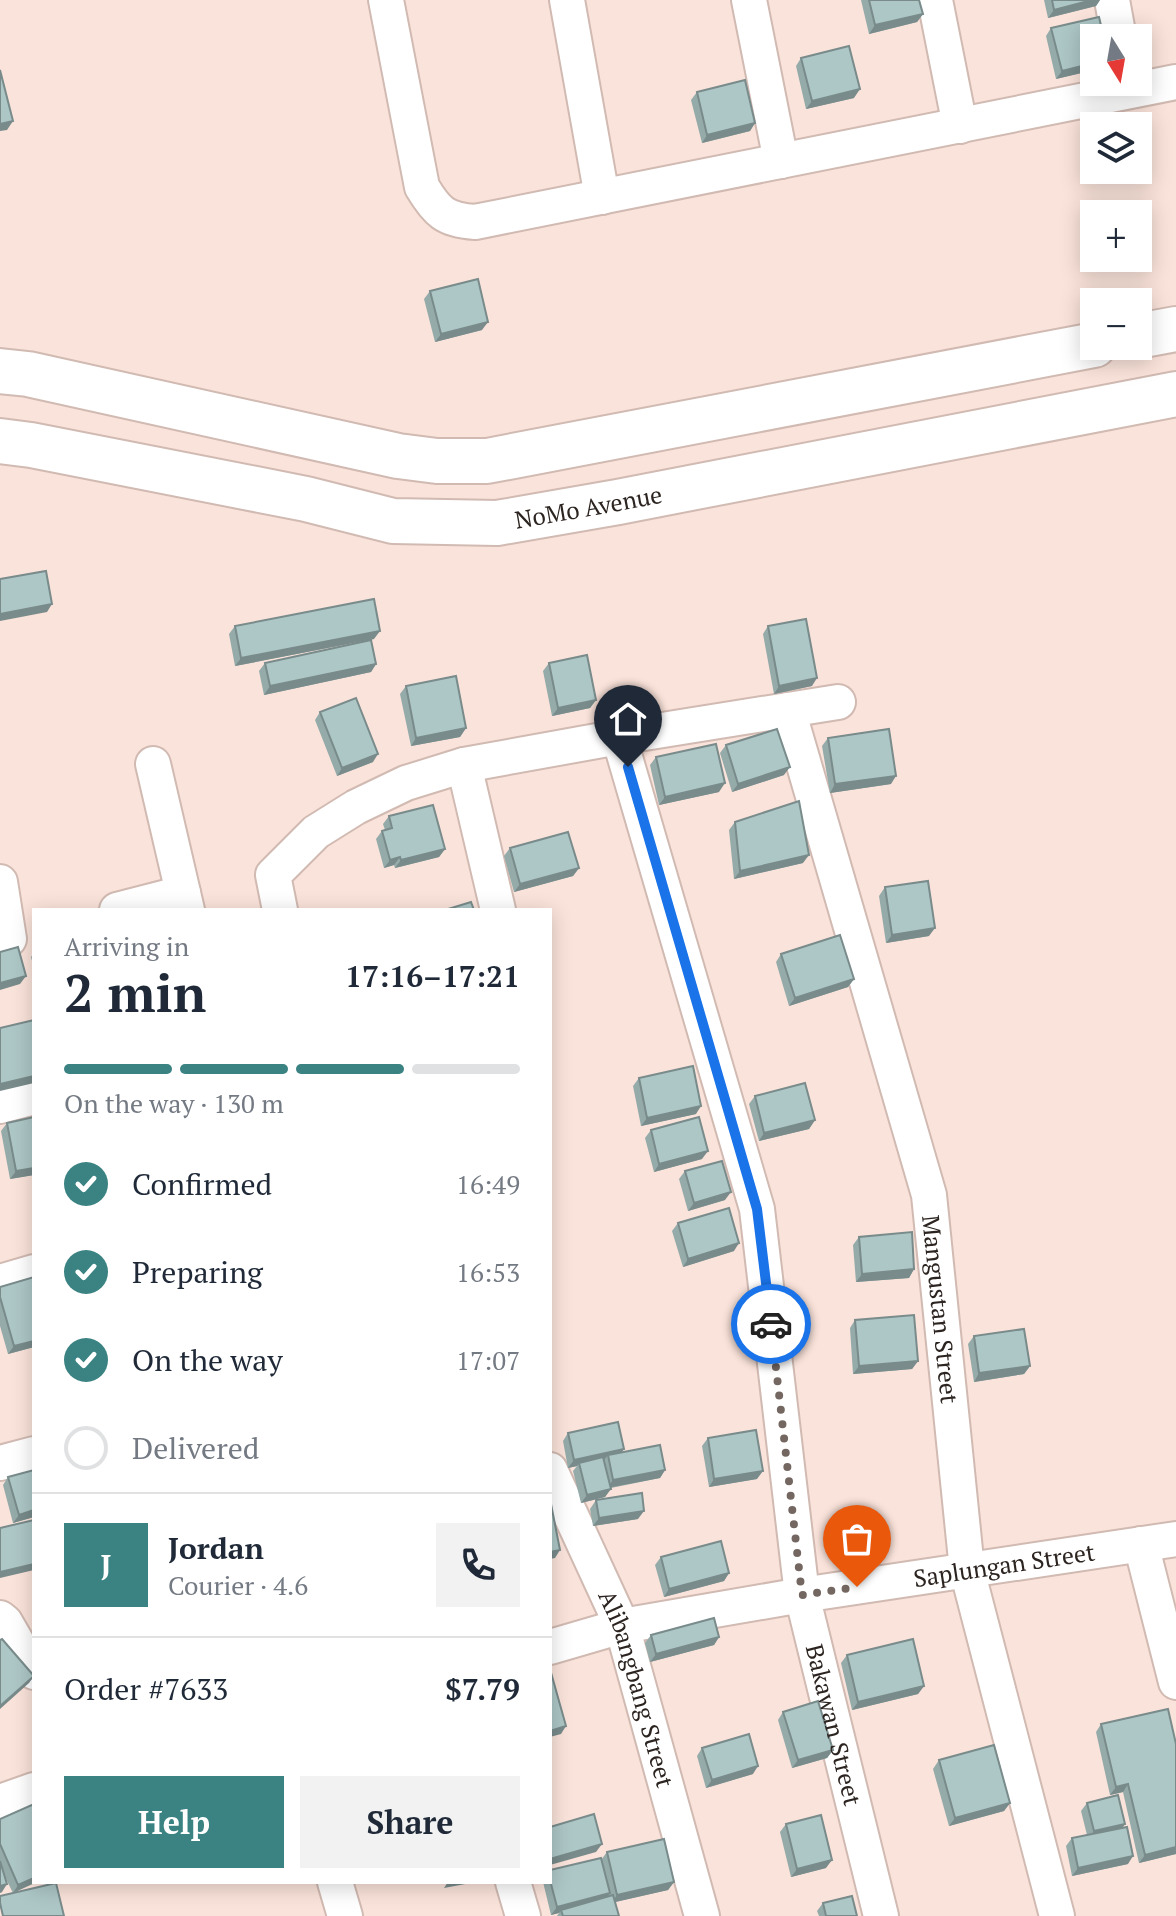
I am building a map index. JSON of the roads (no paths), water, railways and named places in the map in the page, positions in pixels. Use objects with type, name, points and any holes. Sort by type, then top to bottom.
[{"type":"main road","points":[[1152,333],[1176,329]]},
{"type":"main road","points":[[0,371],[28,374],[398,456],[437,461],[487,461],[1080,348]]},
{"type":"main road","name":"NoMo Avenue","points":[[0,441],[306,499],[393,521],[497,523],[1176,394]]},
{"type":"street","points":[[386,0],[422,187],[443,215],[459,221],[475,222],[960,126],[1089,96]]},
{"type":"street","points":[[567,0],[602,197]]},
{"type":"street","points":[[749,0],[781,161]]},
{"type":"street","points":[[935,0],[960,126]]},
{"type":"street","points":[[1112,0],[1116,24]]},
{"type":"street","points":[[1152,84],[1176,82]]},
{"type":"street","points":[[280,908],[273,875],[316,832],[356,807],[406,783],[464,765],[838,702]]},
{"type":"street","name":"Mangustan Street","points":[[788,710],[929,1195],[967,1570],[1057,1916]]},
{"type":"street","name":"Bakawan Street","points":[[619,737],[757,1209],[802,1595],[881,1916]]},
{"type":"street","points":[[132,908],[185,901],[153,764]]},
{"type":"street","points":[[464,765],[498,908]]},
{"type":"street","points":[[0,882],[14,937]]},
{"type":"street","points":[[0,1106],[32,1098]]},
{"type":"street","points":[[0,1282],[32,1273]]},
{"type":"street","points":[[0,1463],[32,1455]]},
{"type":"street","name":"Alibangbang Street","points":[[552,1477],[622,1626],[702,1916]]},
{"type":"street","name":"Saplungan Street","points":[[552,1646],[622,1626],[802,1595],[1176,1539]]},
{"type":"street","points":[[1141,1544],[1176,1682]]},
{"type":"street","points":[[13,1618],[32,1667]]},
{"type":"street","points":[[0,1802],[32,1791]]},
{"type":"street","points":[[336,1884],[345,1916]]},
{"type":"street","points":[[514,1884],[523,1916]]}]
